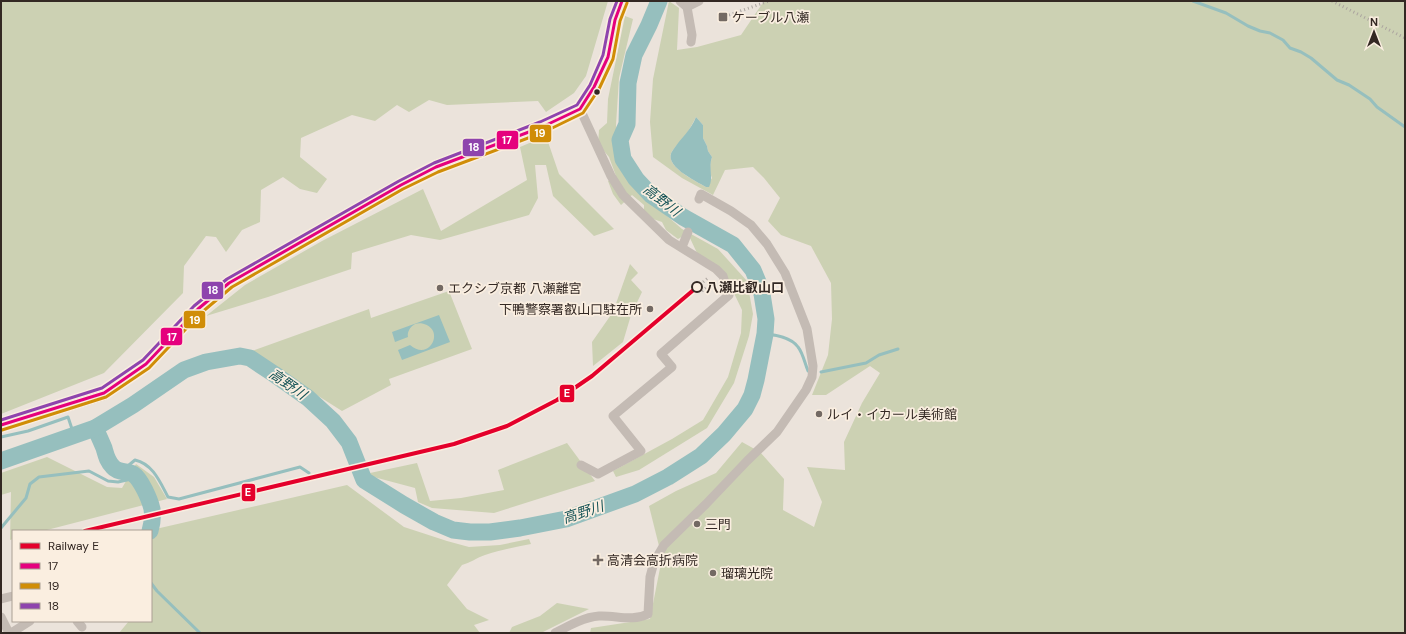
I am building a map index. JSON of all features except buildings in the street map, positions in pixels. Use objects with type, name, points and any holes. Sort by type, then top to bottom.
[{"type":"highway","points":[[1,425],[104,393],[146,364],[198,309],[229,283],[401,184],[429,170],[542,127],[580,109],[594,87],[608,57],[615,20],[622,1]]},
{"type":"street","points":[[691,42],[692,35],[684,4],[699,1]]},
{"type":"street","points":[[580,109],[611,176],[623,195],[669,240],[716,268],[723,276],[729,295],[661,354],[672,367],[613,416],[641,451],[598,474],[581,465]]},
{"type":"street","points":[[555,633],[583,620],[599,616],[635,618],[648,614],[650,577],[654,562],[664,545],[747,460],[777,432],[806,390],[812,377],[813,366],[807,329],[785,273],[767,244],[752,225],[731,211],[701,194],[699,199]]},
{"type":"street","points":[[682,247],[688,232]]},
{"type":"street","points":[[1,599],[12,596]]},
{"type":"street","points":[[1,618],[10,633],[28,622]]},
{"type":"green space","points":[[1,1],[608,1],[586,76],[574,93],[546,112],[538,101],[447,105],[429,100],[409,112],[397,105],[375,121],[352,115],[301,138],[300,157],[327,179],[317,193],[300,189],[283,177],[261,190],[260,222],[242,230],[226,252],[216,237],[206,236],[184,266],[183,293],[104,373],[1,414]]},
{"type":"green space","points":[[669,1],[679,8],[677,50],[697,47],[741,35],[764,1],[1405,1],[1405,633],[590,633],[591,628],[650,619],[662,558],[649,506],[676,491],[716,473],[742,442],[760,452],[784,479],[783,510],[814,527],[822,502],[807,467],[845,470],[844,442],[862,403],[880,373],[870,366],[826,395],[812,395],[828,355],[832,319],[831,283],[811,246],[781,235],[768,221],[780,198],[753,167],[725,170],[713,195],[682,178],[653,157],[650,122],[653,79]],"holes":[[[696,117],[703,125],[703,138],[712,157],[710,168],[712,178],[706,187],[681,172],[672,161],[671,156],[674,148],[685,136]]]},
{"type":"green space","points":[[625,16],[633,19],[619,78],[616,125],[621,159],[636,189],[682,229],[718,249],[747,281],[753,314],[749,336],[734,383],[707,428],[639,470],[616,477],[613,471],[672,439],[703,420],[728,377],[741,333],[742,310],[723,270],[697,253],[689,236],[685,235],[678,239],[666,230],[662,222],[650,218],[644,212],[644,205],[632,195],[621,205],[613,194],[608,181],[616,176],[609,157],[598,144],[599,130],[607,123],[608,99]]},
{"type":"green space","points":[[546,136],[559,174],[614,229],[594,236],[553,196],[546,165],[535,165],[538,198],[529,215],[440,240],[411,235],[352,253],[351,269],[206,316],[245,285],[322,241],[423,189],[441,231],[527,180],[520,147]]},
{"type":"green space","points":[[630,264],[638,273],[631,280],[642,292],[631,315],[623,342],[593,366],[592,342],[613,312]]},
{"type":"green space","points":[[449,291],[472,349],[389,379],[391,385],[342,411],[249,352],[369,309],[371,318]]},
{"type":"green space","points":[[567,443],[595,481],[494,513],[432,508],[418,502],[415,488],[370,476],[370,473],[417,463],[430,501],[461,498],[504,490],[498,470]]},
{"type":"green space","points":[[47,457],[107,487],[122,488],[136,464],[154,477],[167,499],[47,530],[12,530],[12,539],[10,540],[11,492],[1,495],[1,473]]},
{"type":"green space","points":[[347,485],[404,527],[447,541],[469,547],[500,545],[529,539],[531,544],[491,553],[462,565],[447,585],[467,609],[489,620],[474,625],[480,633],[119,633],[128,622],[152,622],[151,530]]},
{"type":"green space","points":[[557,603],[589,609],[541,633],[509,633],[512,627],[540,616]]},
{"type":"water","points":[[696,117],[703,125],[703,138],[712,157],[711,180],[709,187],[706,187],[681,172],[672,161],[671,156],[673,150]]},
{"type":"water","points":[[439,315],[450,342],[402,360],[398,350],[410,345],[417,349],[424,350],[432,343],[434,338],[433,332],[430,327],[424,324],[416,324],[409,330],[408,337],[395,342],[392,332]]},
{"type":"waterway","name":"高野川","points":[[1,461],[95,428],[133,405],[184,370],[206,362],[240,356],[250,358],[274,374],[308,398],[333,421],[349,442],[364,480],[434,522],[453,530],[490,532],[566,519],[635,494],[668,477],[701,456],[724,434],[745,409],[752,395],[765,334],[766,319],[762,294],[753,270],[733,245],[683,217],[651,195],[636,179],[623,159],[620,140],[627,124],[628,83],[634,55],[659,1]]},
{"type":"waterway","points":[[1193,1],[1226,13],[1248,26],[1270,33],[1283,40],[1290,48],[1311,58],[1337,80],[1349,85],[1370,99],[1377,107],[1405,127]]},
{"type":"waterway","points":[[765,334],[783,337],[795,344],[801,352],[808,371]]},
{"type":"waterway","points":[[821,372],[866,363],[879,355],[898,349]]},
{"type":"waterway","points":[[1,437],[28,431],[68,417],[74,435]]},
{"type":"waterway","points":[[95,428],[111,465],[117,470],[133,474],[145,490],[152,509],[150,530]]},
{"type":"waterway","points":[[1,528],[26,498],[30,484],[39,477],[89,471],[108,481],[118,482],[127,480],[129,465],[135,460],[147,465],[159,480],[168,497],[179,499],[300,467],[309,473]]},
{"type":"waterway","points":[[152,584],[200,633]]},
{"type":"railway","points":[[729,15],[769,1]]},
{"type":"railway","points":[[1332,1],[1405,38]]},
{"type":"railway","points":[[697,287],[708,278]]},
{"type":"railway","points":[[702,291],[713,282]]},
{"type":"rail line","name":"E","points":[[89,530],[454,444],[507,426],[557,400],[592,376],[697,287]]},
{"type":"transit line","name":"18","points":[[1,420],[102,388],[143,360],[194,306],[227,279],[399,181],[434,163],[540,122],[577,105],[590,85],[603,55],[610,19],[617,1]]},
{"type":"transit line","name":"17","points":[[1,425],[104,393],[146,364],[198,309],[229,283],[401,185],[436,167],[542,127],[580,109],[594,87],[608,57],[615,20],[622,1]]},
{"type":"transit line","name":"19","points":[[2,430],[106,397],[149,368],[201,313],[232,287],[403,189],[438,172],[544,132],[583,113],[599,89],[613,59],[620,21],[627,3]]},
{"type":"place","name":"ケーブル八瀬","points":[[723,17]]},
{"type":"place","name":"八瀬比叡山口","points":[[697,287]]},
{"type":"place","name":"エクシブ京都 八瀬離宮","points":[[440,288]]},
{"type":"place","name":"下鴨警察署叡山口駐在所","points":[[650,309]]},
{"type":"place","name":"ルイ・イカール美術館","points":[[819,414]]},
{"type":"place","name":"三門","points":[[697,524]]},
{"type":"place","name":"高清会高折病院","points":[[598,560]]},
{"type":"place","name":"瑠璃光院","points":[[713,573]]}]
